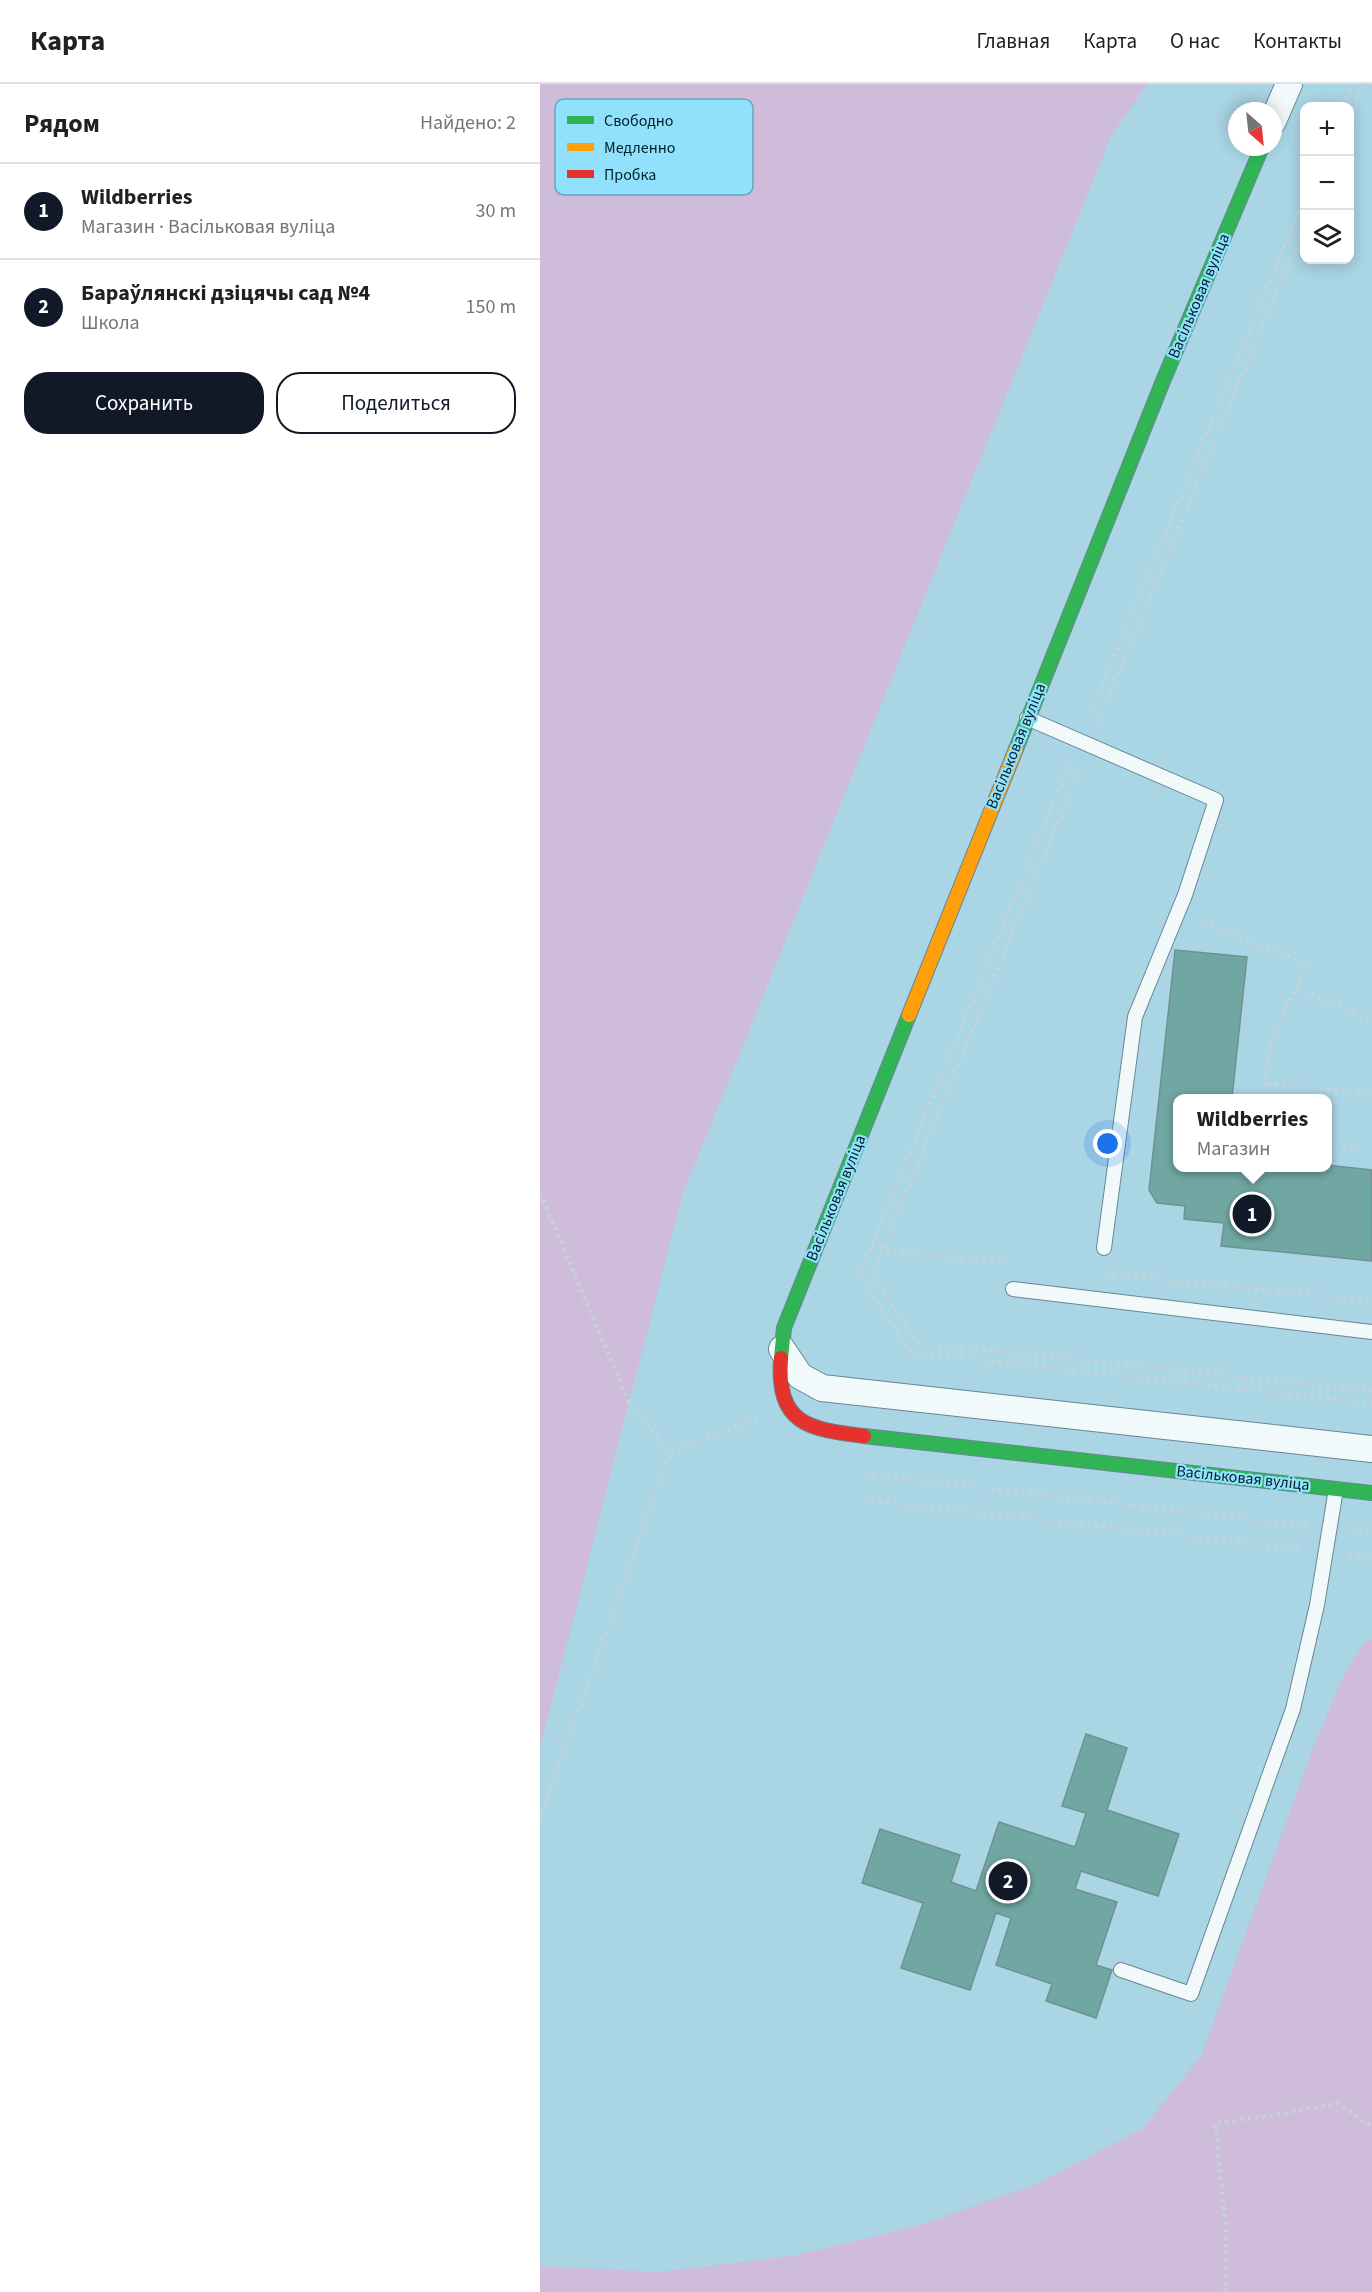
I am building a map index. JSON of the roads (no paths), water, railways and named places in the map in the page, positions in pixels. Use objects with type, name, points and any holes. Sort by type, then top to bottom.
[{"type":"street","points":[[1281,102],[1289,84]]},
{"type":"street","name":"Васільковая вуліца","points":[[1258,156],[1163,381],[784,1329],[780,1382],[787,1407],[802,1423],[824,1431],[1372,1493]]},
{"type":"street","points":[[782,1349],[800,1376],[822,1388],[1372,1449]]},
{"type":"lane","points":[[1027,718],[1216,800],[1185,895],[1135,1017],[1104,1248]]},
{"type":"lane","points":[[1013,1289],[1372,1332]]},
{"type":"lane","points":[[1121,1970],[1191,1994],[1293,1709],[1317,1605],[1336,1489]]},
{"type":"place","name":"Wildberries","points":[[1252,1214]]},
{"type":"place","name":"Бараўлянскі дзіцячы сад №4","points":[[1008,1881]]}]
